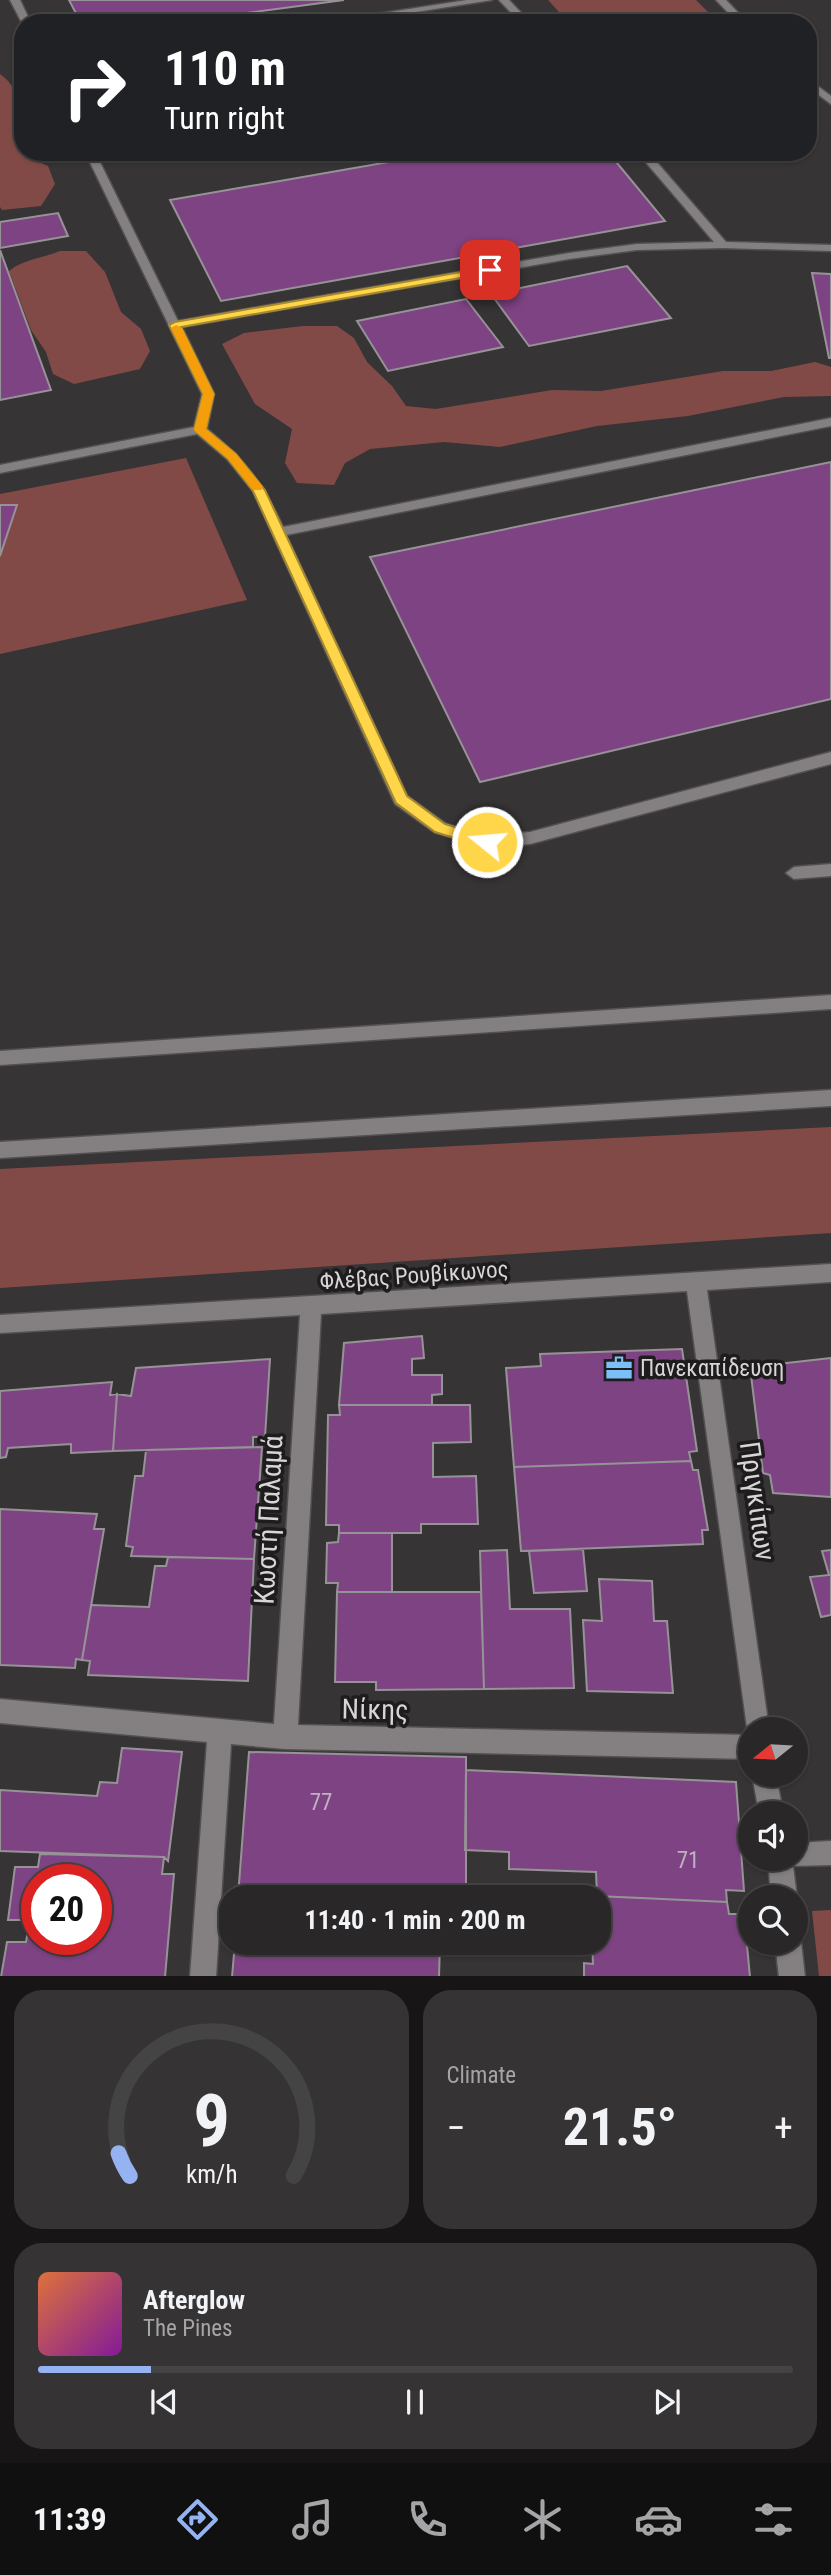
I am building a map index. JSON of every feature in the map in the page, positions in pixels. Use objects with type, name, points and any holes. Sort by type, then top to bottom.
[{"type":"street","points":[[388,14],[487,0]]},
{"type":"street","points":[[505,0],[518,14]]},
{"type":"street","points":[[720,0],[734,14]]},
{"type":"street","points":[[817,89],[831,101]]},
{"type":"street","points":[[94,161],[208,394],[200,430]]},
{"type":"street","points":[[650,161],[723,245]]},
{"type":"street","points":[[175,325],[569,256],[637,247],[723,245],[831,248]]},
{"type":"street","points":[[278,532],[831,422]]},
{"type":"street","points":[[0,469],[200,430]]},
{"type":"street","points":[[200,430],[232,456],[259,490],[401,800],[440,828],[487,842],[530,838],[831,758]]},
{"type":"street","points":[[794,873],[831,870]]},
{"type":"street","points":[[0,1058],[831,1002]]},
{"type":"street","points":[[0,1150],[831,1098]]},
{"type":"street","name":"Φλέβας Ρουβίκωνος","points":[[0,1324],[831,1273]]},
{"type":"street","name":"Πριγκίπων","points":[[696,1282],[755,1717]]},
{"type":"street","name":"Κωστή Παλαμά","points":[[285,1737],[311,1306]]},
{"type":"street","name":"Νίκης","points":[[0,1711],[285,1737],[738,1747]]},
{"type":"street","points":[[203,1976],[220,1733]]},
{"type":"street","points":[[808,1854],[831,1853]]},
{"type":"street","points":[[790,1955],[792,1976]]},
{"type":"shaded area","points":[[548,0],[696,0],[710,14],[561,14]]},
{"type":"shaded area","points":[[0,74],[14,89],[14,161],[37,161],[48,166],[55,184],[41,206],[2,210]]},
{"type":"shaded area","points":[[60,251],[86,251],[105,272],[121,312],[141,329],[150,351],[140,369],[74,384],[53,374],[46,352],[31,330],[9,271],[27,261]]},
{"type":"shaded area","points":[[303,326],[337,326],[354,338],[367,362],[392,386],[406,406],[436,409],[552,390],[601,391],[723,371],[771,371],[815,362],[831,367],[831,396],[784,397],[688,416],[597,426],[500,447],[444,442],[370,449],[345,463],[334,485],[297,483],[285,463],[292,429],[255,404],[222,344],[244,333]]},
{"type":"shaded area","points":[[186,458],[247,600],[0,654],[0,494]]},
{"type":"shaded area","points":[[831,1127],[831,1233],[0,1288],[0,1169]]},
{"type":"shaded area","points":[[831,1910],[831,1976],[819,1976],[812,1911]]},
{"type":"building","points":[[69,0],[344,0],[240,14],[76,14]]},
{"type":"building","points":[[394,161],[615,161],[665,221],[221,301],[170,200]]},
{"type":"building","points":[[58,213],[68,236],[0,248],[0,222]]},
{"type":"building","points":[[0,250],[51,390],[0,400]]},
{"type":"building","points":[[627,266],[671,318],[529,346],[491,294]]},
{"type":"building","points":[[812,273],[831,274],[831,358],[829,358]]},
{"type":"building","points":[[466,299],[503,347],[388,371],[357,321]]},
{"type":"building","points":[[831,462],[831,699],[480,782],[370,557]]},
{"type":"building","points":[[0,505],[17,505],[0,556]]},
{"type":"building","points":[[422,1336],[424,1358],[412,1359],[412,1375],[442,1375],[442,1394],[432,1395],[432,1405],[339,1405],[344,1343]]},
{"type":"building","points":[[682,1349],[697,1451],[689,1452],[691,1461],[514,1467],[506,1368],[541,1366],[540,1354]]},
{"type":"building","points":[[831,1358],[831,1497],[773,1493],[770,1475],[763,1473],[750,1367]]},
{"type":"building","points":[[270,1359],[265,1437],[253,1437],[253,1447],[113,1451],[117,1394],[131,1396],[136,1368]]},
{"type":"building","points":[[112,1382],[110,1395],[117,1394],[113,1451],[71,1453],[71,1444],[8,1448],[6,1457],[0,1458],[0,1391]]},
{"type":"building","points":[[339,1405],[470,1405],[471,1442],[433,1443],[433,1477],[476,1476],[478,1524],[421,1524],[421,1533],[339,1533],[339,1525],[326,1525],[328,1415],[340,1415]]},
{"type":"building","points":[[262,1447],[254,1559],[131,1556],[133,1547],[126,1546],[135,1476],[143,1476],[146,1450]]},
{"type":"building","points":[[691,1461],[693,1470],[698,1470],[708,1530],[702,1530],[703,1544],[521,1551],[514,1467]]},
{"type":"building","points":[[0,1509],[97,1514],[94,1529],[104,1529],[82,1660],[76,1659],[75,1668],[0,1665]]},
{"type":"building","points":[[339,1533],[392,1533],[392,1592],[337,1592],[338,1583],[326,1583],[327,1543],[338,1542]]},
{"type":"building","points":[[583,1549],[587,1591],[534,1593],[529,1551]]},
{"type":"building","points":[[507,1550],[510,1609],[570,1609],[574,1688],[484,1689],[480,1551]]},
{"type":"building","points":[[831,1550],[831,1615],[821,1617],[810,1577],[829,1575],[822,1551]]},
{"type":"building","points":[[168,1557],[254,1559],[248,1681],[88,1675],[90,1661],[82,1660],[91,1605],[149,1607],[155,1566],[166,1566]]},
{"type":"building","points":[[599,1579],[652,1581],[654,1621],[667,1621],[673,1693],[587,1691],[583,1620],[602,1621]]},
{"type":"building","points":[[337,1592],[481,1592],[484,1689],[376,1690],[376,1682],[335,1682]]},
{"type":"building","points":[[122,1748],[182,1752],[168,1861],[164,1857],[0,1851],[0,1790],[97,1796],[100,1782],[117,1783]]},
{"type":"building","points":[[249,1752],[466,1757],[466,1885],[239,1885]]},
{"type":"building","points":[[466,1770],[736,1782],[738,1871],[743,1871],[744,1885],[738,1885],[738,1891],[726,1890],[727,1902],[611,1897],[611,1885],[597,1885],[596,1872],[509,1869],[509,1852],[465,1850]]},
{"type":"building","points":[[40,1854],[164,1857],[162,1874],[174,1874],[165,1976],[1,1976],[7,1942],[21,1942],[21,1955],[112,1955],[112,1864],[38,1864]]},
{"type":"building","points":[[15,1867],[21,1867],[21,1920],[8,1920]]},
{"type":"building","points":[[611,1897],[727,1902],[729,1914],[738,1914],[738,1955],[748,1955],[750,1976],[584,1976],[584,1963],[593,1964],[593,1955],[611,1955]]},
{"type":"building","points":[[234,1955],[440,1955],[439,1976],[232,1976]]},
{"type":"slow traffic","points":[[176,328],[208,394],[200,430],[232,456],[257,487]]},
{"type":"place","name":"Πανεκαπίδευση","points":[[619,1368]]},
{"type":"route","points":[[487,842],[440,828],[401,800],[259,490],[232,456],[200,430],[208,394],[175,325],[490,270]]}]
